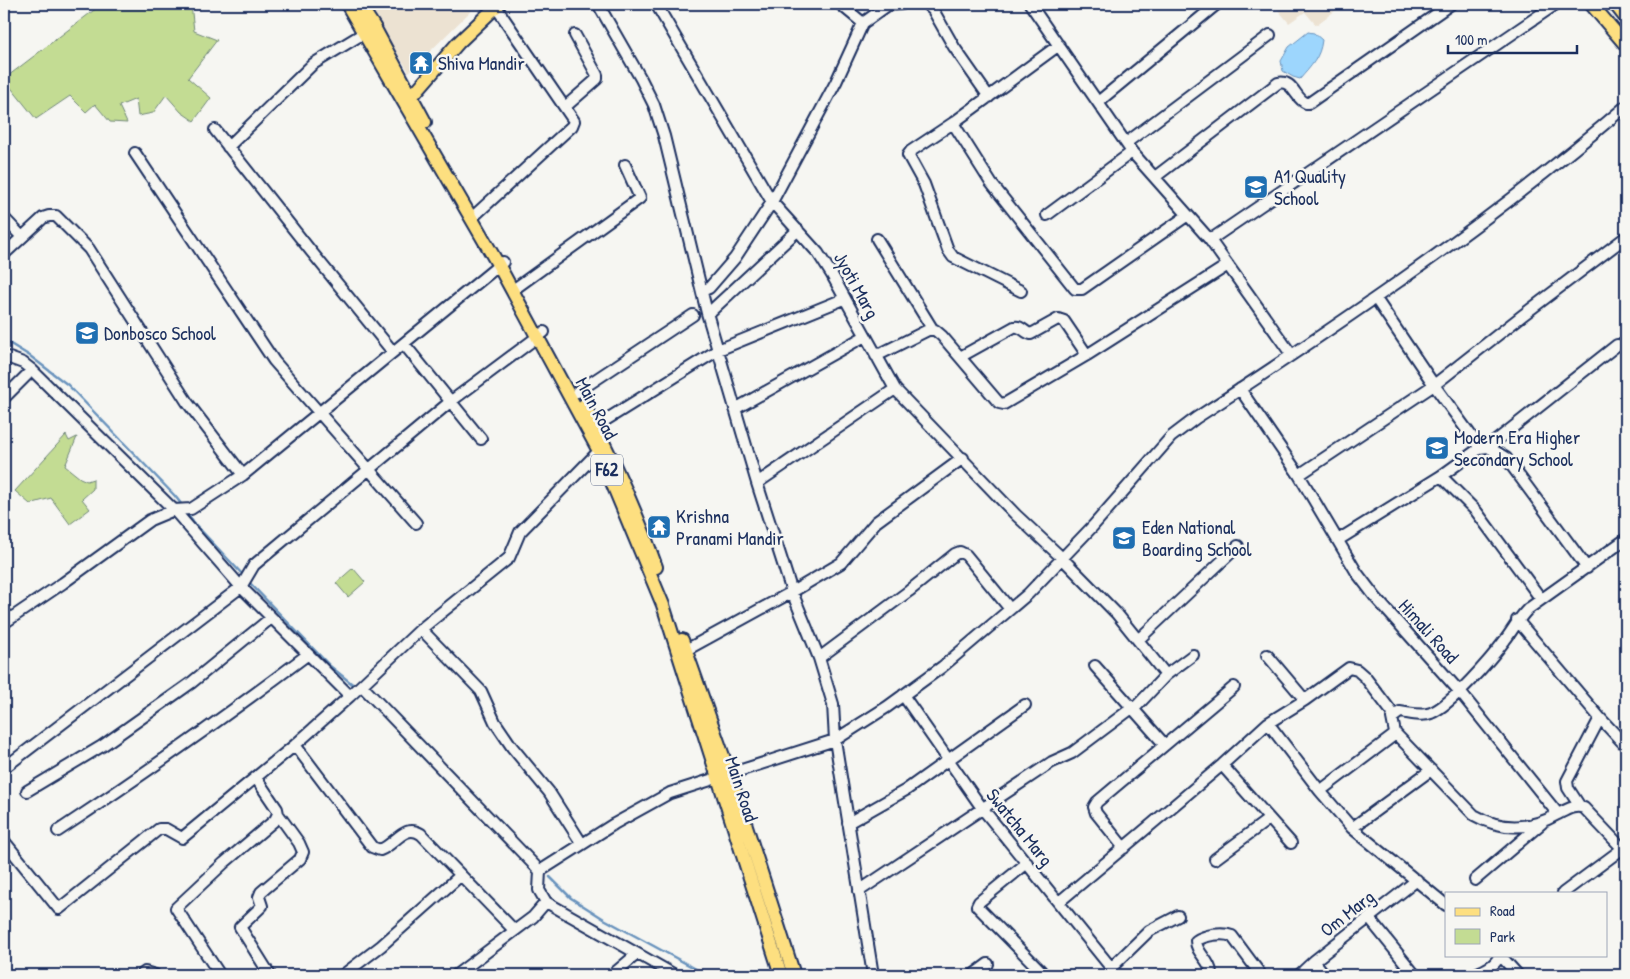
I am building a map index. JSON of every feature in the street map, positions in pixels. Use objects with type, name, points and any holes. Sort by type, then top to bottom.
[{"type":"main road","name":"Main Road","points":[[347,4],[369,30],[412,96],[501,264],[517,286],[602,448],[644,534],[686,650],[781,975]]},
{"type":"main road","name":"Main Road","points":[[360,4],[369,30],[541,334],[596,426],[602,448],[663,605],[794,975]]},
{"type":"main road","points":[[1591,4],[1626,44]]},
{"type":"main road","points":[[1615,4],[1626,18]]},
{"type":"main road","points":[[412,96],[458,43],[498,5]]},
{"type":"street","points":[[598,4],[641,78],[654,106],[664,136],[707,313],[757,483],[792,592],[819,658],[833,704],[835,740],[872,975]]},
{"type":"street","name":"Jyoti Marg","points":[[656,4],[772,202],[818,253],[832,275],[895,389],[1016,515],[1062,557],[1117,614],[1166,675]]},
{"type":"street","points":[[840,4],[863,23]]},
{"type":"street","points":[[702,291],[709,288],[735,258],[772,202],[836,82],[863,23],[888,5],[902,4]]},
{"type":"street","points":[[926,4],[933,10],[954,47],[989,97]]},
{"type":"street","points":[[1030,4],[1129,147],[1210,240],[1291,354]]},
{"type":"street","points":[[1098,102],[1217,4]]},
{"type":"street","points":[[1154,177],[1278,83],[1287,83],[1301,101],[1306,104],[1309,103],[1451,4]]},
{"type":"street","points":[[1210,240],[1556,4]]},
{"type":"street","points":[[475,215],[572,126],[574,121],[498,5]]},
{"type":"street","points":[[228,147],[313,64],[369,30]]},
{"type":"street","points":[[565,107],[597,80],[597,75],[575,35]]},
{"type":"street","points":[[1046,215],[1270,35]]},
{"type":"street","points":[[1021,291],[953,257],[948,250],[924,184],[908,158],[908,153],[953,123],[1059,45]]},
{"type":"street","points":[[540,870],[670,793],[835,740],[903,695],[942,667],[1028,594],[1093,526],[1172,437],[1196,418],[1376,299],[1572,153],[1626,106]]},
{"type":"street","points":[[953,123],[991,183],[1075,289],[1082,289],[1188,215]]},
{"type":"street","points":[[216,130],[393,352]]},
{"type":"street","points":[[135,153],[274,361],[416,524]]},
{"type":"street","points":[[517,286],[640,198],[625,165]]},
{"type":"street","points":[[4,254],[43,218],[56,216],[89,249],[187,402],[243,475]]},
{"type":"street","points":[[4,218],[22,237]]},
{"type":"street","points":[[707,313],[798,230]]},
{"type":"street","points":[[1298,475],[1434,385],[1626,237]]},
{"type":"street","points":[[877,239],[933,330],[942,336],[1002,405],[1087,355],[1228,265]]},
{"type":"street","points":[[4,623],[150,520],[174,510],[191,509],[243,475],[501,264]]},
{"type":"street","points":[[596,426],[718,350],[844,299]]},
{"type":"street","points":[[1376,299],[1434,385],[1484,447],[1506,458],[1587,568]]},
{"type":"street","points":[[577,392],[694,315]]},
{"type":"street","points":[[960,357],[1014,327],[1019,327],[1032,334],[1058,319],[1064,322],[1087,355]]},
{"type":"street","points":[[876,356],[928,330],[933,330]]},
{"type":"street","points":[[4,768],[241,588],[251,568],[450,402],[541,334]]},
{"type":"street","points":[[735,409],[865,336]]},
{"type":"street","points":[[404,344],[481,439]]},
{"type":"street","points":[[1338,540],[1484,447],[1617,345]]},
{"type":"street","points":[[4,356],[23,363],[32,370],[174,510],[241,588],[350,696]]},
{"type":"street","points":[[4,398],[32,370]]},
{"type":"street","points":[[757,483],[895,389]]},
{"type":"street","name":"Himali Road","points":[[1240,389],[1298,475],[1357,573],[1376,598],[1460,692],[1558,814]]},
{"type":"street","points":[[4,841],[59,909],[160,829],[166,829],[182,838],[295,745],[362,686],[421,629],[509,558],[520,532],[602,448]]},
{"type":"street","points":[[686,650],[792,592],[840,563],[876,522],[963,458]]},
{"type":"street","points":[[1441,476],[1476,511],[1541,599]]},
{"type":"street","points":[[1543,823],[1516,827],[1488,823],[1474,815],[1395,733],[1392,721],[1394,716],[1400,712],[1425,715],[1431,713],[1460,692],[1505,640],[1517,620],[1541,599],[1587,568],[1626,538]]},
{"type":"street","points":[[1138,640],[1238,546]]},
{"type":"street","points":[[819,658],[960,552],[966,555],[1010,609]]},
{"type":"street","points":[[27,791],[102,746],[192,683],[271,618]]},
{"type":"street","points":[[1517,620],[1626,746]]},
{"type":"street","points":[[421,629],[480,691],[495,722],[549,792],[582,844]]},
{"type":"street","points":[[859,891],[1052,762],[1072,753],[1133,709],[1166,675],[1193,654]]},
{"type":"street","points":[[58,832],[237,708],[308,655]]},
{"type":"street","points":[[1267,656],[1305,700]]},
{"type":"street","points":[[1095,666],[1165,745]]},
{"type":"street","points":[[1059,902],[1222,765],[1268,723],[1305,700],[1349,668],[1357,670],[1365,677],[1394,716]]},
{"type":"street","points":[[362,686],[540,870],[539,890],[546,902],[675,975]]},
{"type":"street","points":[[1124,848],[1096,813],[1094,807],[1097,802],[1234,687]]},
{"type":"street","name":"Swatcha Marg","points":[[903,695],[982,808],[1114,971]]},
{"type":"street","points":[[848,823],[906,790],[1025,705]]},
{"type":"street","points":[[1564,892],[1625,847],[1584,808],[1579,806],[1568,788],[1567,781],[1600,718]]},
{"type":"street","points":[[1268,723],[1352,828],[1445,904]]},
{"type":"street","points":[[1320,790],[1391,738],[1395,733]]},
{"type":"street","points":[[295,745],[372,847],[380,850],[386,848],[408,830],[415,830],[514,930]]},
{"type":"street","points":[[1222,765],[1292,843]]},
{"type":"street","points":[[1352,828],[1431,770]]},
{"type":"street","points":[[256,778],[303,852],[300,859],[262,892],[259,897],[262,906],[240,927],[270,975]]},
{"type":"street","points":[[1475,880],[1543,823],[1558,814],[1579,806]]},
{"type":"street","points":[[220,975],[176,908],[224,863],[275,820],[278,814]]},
{"type":"street","points":[[1215,859],[1269,818]]},
{"type":"street","points":[[1027,863],[979,902],[978,906],[1040,972]]},
{"type":"street","points":[[343,975],[381,946],[461,876]]},
{"type":"street","name":"Om Marg","points":[[1299,975],[1417,880]]},
{"type":"street","points":[[456,975],[533,917],[546,902]]},
{"type":"street","points":[[1114,971],[1150,931],[1178,916]]},
{"type":"street","points":[[1369,918],[1415,975]]},
{"type":"street","points":[[1207,975],[1211,972],[1210,967],[1196,946],[1196,941],[1200,938],[1226,934],[1232,936],[1261,975]]},
{"type":"street","points":[[612,975],[637,954]]},
{"type":"street","points":[[1474,975],[1494,964],[1499,960],[1500,956]]},
{"type":"street","points":[[1501,956],[1518,975]]},
{"type":"street","points":[[1314,962],[1325,975]]},
{"type":"street","points":[[974,975],[988,964]]},
{"type":"street","points":[[141,975],[145,972],[155,975]]},
{"type":"shaded area","points":[[367,4],[478,4],[409,72]]},
{"type":"shaded area","points":[[1273,4],[1344,4],[1316,25],[1305,12],[1289,23]]},
{"type":"green space","points":[[102,4],[191,4],[194,31],[217,40],[188,78],[211,98],[194,121],[181,112],[166,95],[153,113],[138,116],[136,99],[119,106],[127,123],[110,122],[95,104],[86,112],[70,96],[36,119],[4,79]]},
{"type":"green space","points":[[66,435],[69,441],[77,437],[65,466],[80,478],[87,481],[93,479],[93,489],[82,499],[90,509],[70,524],[51,498],[30,504],[15,491]]},
{"type":"green space","points":[[353,568],[365,582],[348,597],[336,583]]},
{"type":"water","points":[[1308,32],[1314,33],[1322,40],[1321,46],[1314,61],[1300,79],[1283,71],[1281,61],[1289,47]]},
{"type":"waterway","points":[[4,340],[30,356],[68,385],[182,505]]},
{"type":"waterway","points":[[186,512],[193,522],[244,576]]},
{"type":"waterway","points":[[248,581],[330,666],[356,687]]},
{"type":"waterway","points":[[507,830],[541,865]]},
{"type":"waterway","points":[[550,877],[571,898],[604,919],[707,975]]},
{"type":"place","name":"Shiva Mandir","points":[[421,63]]},
{"type":"place","name":"A1 Quality School","points":[[1256,187]]},
{"type":"place","name":"Donbosco School","points":[[87,333]]},
{"type":"place","name":"Modern Era Higher Secondary School","points":[[1437,448]]},
{"type":"place","name":"Krishna Pranami Mandir","points":[[659,527]]},
{"type":"place","name":"Eden National Boarding School","points":[[1124,538]]}]
